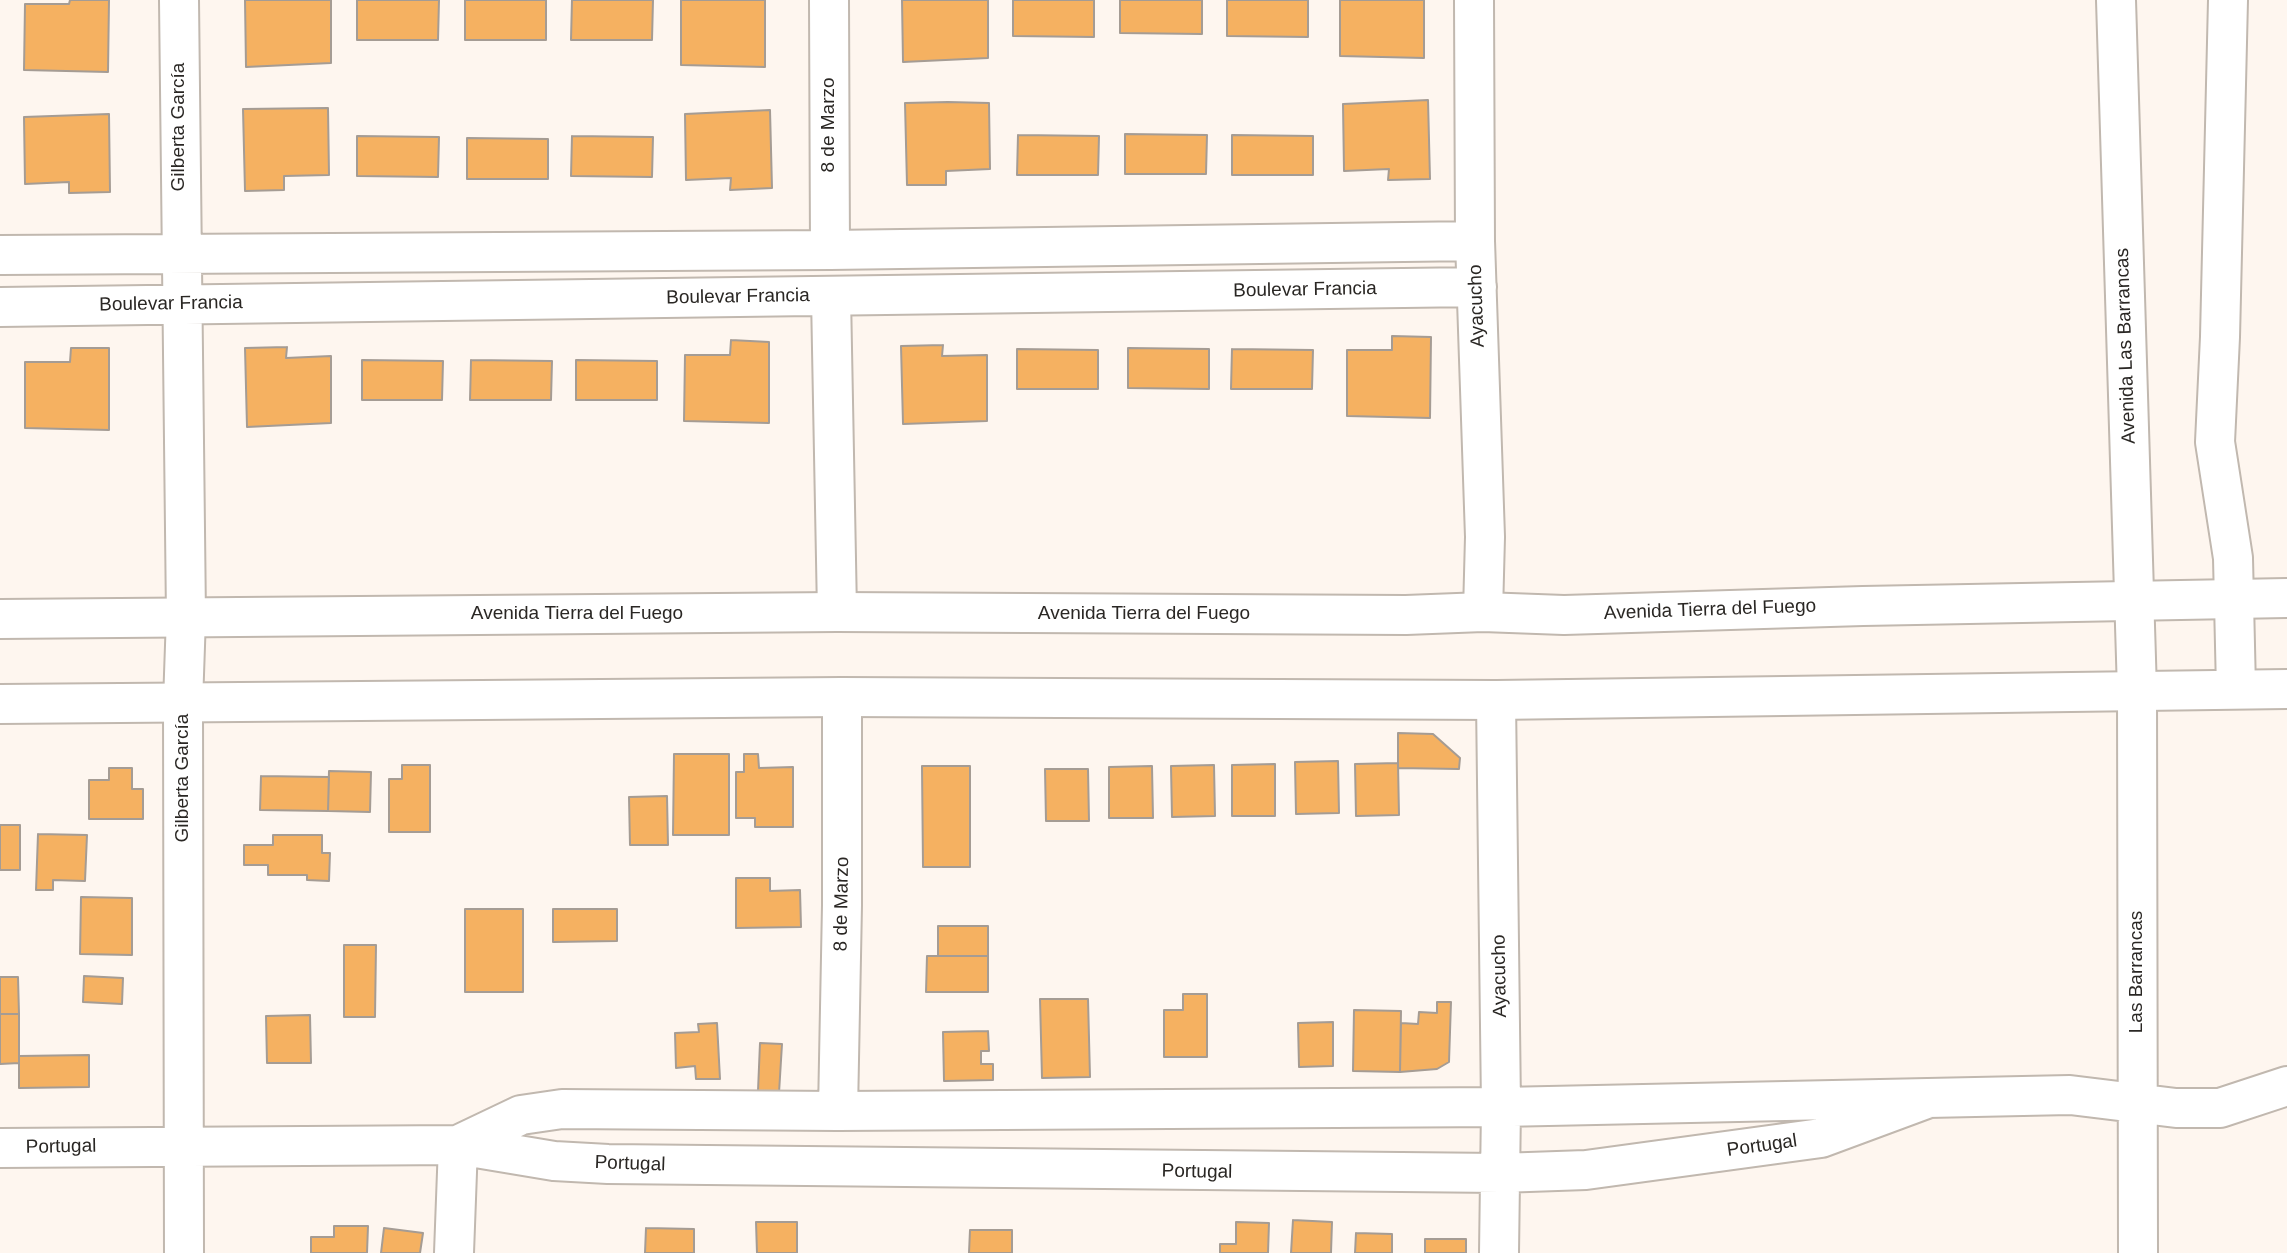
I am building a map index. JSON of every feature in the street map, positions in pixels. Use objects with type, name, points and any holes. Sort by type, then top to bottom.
[{"type":"street","name":"Gilberta García","points":[[179,0],[186,617],[183,704],[184,1253]]},
{"type":"street","name":"8 de Marzo","points":[[829,0],[830,250]]},
{"type":"street","name":"Ayacucho","points":[[1474,0],[1475,242],[1485,537],[1483,612]]},
{"type":"street","name":"Avenida Las Barrancas","points":[[2116,0],[2137,691]]},
{"type":"street","points":[[2228,0],[2215,442],[2233,558],[2236,689]]},
{"type":"street","points":[[0,255],[830,250],[1475,242]]},
{"type":"street","name":"Boulevar Francia","points":[[0,307],[1476,287]]},
{"type":"street","points":[[831,296],[836,612]]},
{"type":"street","name":"Avenida Tierra del Fuego","points":[[0,619],[836,612],[1406,615],[1483,612],[1564,615],[2287,598]]},
{"type":"street","points":[[0,704],[842,697],[1496,700],[2287,688]]},
{"type":"street","name":"Las Barrancas","points":[[2137,691],[2138,1253]]},
{"type":"street","name":"8 de Marzo","points":[[838,1111],[842,697]]},
{"type":"street","name":"Ayacucho","points":[[1496,700],[1502,1107],[1499,1253]]},
{"type":"street","name":"Portugal","points":[[458,1145],[522,1115],[562,1109],[838,1111],[1502,1107],[2070,1095],[2176,1108],[2220,1108],[2287,1086]]},
{"type":"street","name":"Portugal","points":[[0,1147],[458,1145],[554,1161],[608,1164],[1500,1173],[1586,1170],[1821,1138],[1928,1098]]},
{"type":"street","points":[[454,1253],[458,1145]]},
{"type":"building","points":[[70,0],[109,0],[108,72],[24,70],[25,4],[69,4]]},
{"type":"building","points":[[245,0],[331,0],[331,63],[246,67]]},
{"type":"building","points":[[357,0],[439,0],[438,40],[357,40]]},
{"type":"building","points":[[465,0],[546,0],[546,40],[465,40]]},
{"type":"building","points":[[572,0],[653,0],[652,40],[571,40]]},
{"type":"building","points":[[681,0],[765,0],[765,67],[681,65]]},
{"type":"building","points":[[902,0],[988,0],[988,58],[903,62]]},
{"type":"building","points":[[1013,0],[1094,0],[1094,37],[1013,36]]},
{"type":"building","points":[[1120,0],[1202,0],[1202,34],[1120,33]]},
{"type":"building","points":[[1227,0],[1308,0],[1308,37],[1227,36]]},
{"type":"building","points":[[1340,0],[1424,0],[1424,58],[1340,56]]},
{"type":"building","points":[[1428,100],[1430,179],[1388,180],[1389,169],[1344,171],[1343,104]]},
{"type":"building","points":[[905,103],[989,103],[990,169],[946,171],[946,185],[907,185]]},
{"type":"building","points":[[328,108],[329,175],[284,176],[284,190],[245,191],[243,109]]},
{"type":"building","points":[[770,110],[772,188],[730,190],[731,178],[686,180],[685,114]]},
{"type":"building","points":[[109,114],[110,192],[69,193],[69,182],[25,184],[24,117]]},
{"type":"building","points":[[1125,134],[1207,135],[1206,174],[1125,174]]},
{"type":"building","points":[[1018,135],[1099,136],[1098,175],[1017,175]]},
{"type":"building","points":[[1232,135],[1313,136],[1313,175],[1232,175]]},
{"type":"building","points":[[357,136],[439,137],[438,177],[357,176]]},
{"type":"building","points":[[572,136],[653,137],[652,177],[571,176]]},
{"type":"building","points":[[467,138],[548,139],[548,179],[467,179]]},
{"type":"building","points":[[1392,336],[1431,337],[1430,418],[1347,416],[1347,350],[1392,350]]},
{"type":"building","points":[[731,340],[769,342],[769,423],[684,421],[685,355],[730,355]]},
{"type":"building","points":[[943,345],[942,356],[987,355],[987,421],[903,424],[901,346]]},
{"type":"building","points":[[287,347],[286,358],[331,356],[331,423],[247,427],[245,348]]},
{"type":"building","points":[[71,348],[109,348],[109,430],[25,428],[25,362],[70,362]]},
{"type":"building","points":[[1128,348],[1209,349],[1209,389],[1128,388]]},
{"type":"building","points":[[1017,349],[1098,350],[1098,389],[1017,389]]},
{"type":"building","points":[[1232,349],[1313,350],[1312,389],[1231,389]]},
{"type":"building","points":[[362,360],[443,361],[442,400],[362,400]]},
{"type":"building","points":[[471,360],[552,361],[551,400],[470,400]]},
{"type":"building","points":[[576,360],[657,361],[657,400],[576,400]]},
{"type":"building","points":[[1398,733],[1433,734],[1460,758],[1459,769],[1398,768]]},
{"type":"building","points":[[674,754],[729,754],[729,835],[673,835]]},
{"type":"building","points":[[744,754],[758,754],[759,768],[793,767],[793,827],[755,827],[755,818],[736,818],[736,772],[744,772]]},
{"type":"building","points":[[1338,761],[1339,813],[1296,814],[1295,762]]},
{"type":"building","points":[[1398,763],[1399,815],[1356,816],[1355,764]]},
{"type":"building","points":[[1275,764],[1275,816],[1232,816],[1232,765]]},
{"type":"building","points":[[402,765],[430,765],[430,832],[389,832],[389,779],[402,779]]},
{"type":"building","points":[[1214,765],[1215,816],[1172,817],[1171,766]]},
{"type":"building","points":[[922,766],[970,766],[970,867],[923,867]]},
{"type":"building","points":[[1152,766],[1153,818],[1109,818],[1109,767]]},
{"type":"building","points":[[109,768],[132,768],[132,789],[143,789],[143,819],[89,819],[89,780],[109,780]]},
{"type":"building","points":[[1045,769],[1088,769],[1089,821],[1046,821]]},
{"type":"building","points":[[329,771],[371,772],[370,812],[328,811]]},
{"type":"building","points":[[261,776],[329,777],[328,811],[260,810]]},
{"type":"building","points":[[667,796],[668,845],[630,845],[629,797]]},
{"type":"building","points":[[0,825],[20,825],[20,870],[0,870]]},
{"type":"building","points":[[38,834],[87,835],[85,881],[53,880],[53,890],[36,890]]},
{"type":"building","points":[[273,835],[322,835],[322,853],[330,853],[329,881],[307,880],[307,875],[268,875],[268,865],[244,865],[244,845],[273,845]]},
{"type":"building","points":[[736,878],[770,878],[770,891],[800,890],[801,927],[736,928]]},
{"type":"building","points":[[81,897],[132,898],[132,955],[80,954]]},
{"type":"building","points":[[465,909],[523,909],[523,992],[465,992]]},
{"type":"building","points":[[553,909],[617,909],[617,941],[553,942]]},
{"type":"building","points":[[938,926],[988,926],[988,956],[938,956]]},
{"type":"building","points":[[344,945],[376,945],[375,1017],[344,1017]]},
{"type":"building","points":[[927,956],[988,956],[988,992],[926,992]]},
{"type":"building","points":[[84,976],[123,978],[122,1004],[83,1002]]},
{"type":"building","points":[[0,977],[18,977],[19,1014],[0,1014]]},
{"type":"building","points":[[1183,994],[1207,994],[1207,1057],[1164,1057],[1164,1010],[1183,1010]]},
{"type":"building","points":[[1040,999],[1088,999],[1090,1077],[1042,1078]]},
{"type":"building","points":[[1437,1002],[1451,1002],[1449,1062],[1437,1069],[1400,1072],[1401,1023],[1418,1024],[1419,1012],[1437,1013]]},
{"type":"building","points":[[1354,1010],[1401,1011],[1400,1072],[1353,1071]]},
{"type":"building","points":[[0,1014],[19,1014],[19,1063],[0,1064]]},
{"type":"building","points":[[310,1015],[311,1063],[267,1063],[266,1016]]},
{"type":"building","points":[[1333,1022],[1333,1066],[1299,1067],[1298,1023]]},
{"type":"building","points":[[717,1023],[720,1079],[696,1079],[695,1066],[676,1068],[675,1033],[699,1032],[698,1024]]},
{"type":"building","points":[[988,1031],[989,1051],[981,1051],[981,1064],[993,1064],[993,1080],[944,1081],[943,1032]]},
{"type":"building","points":[[760,1043],[782,1044],[779,1093],[758,1091]]},
{"type":"building","points":[[89,1055],[89,1087],[19,1088],[19,1056]]},
{"type":"building","points":[[1293,1220],[1332,1222],[1331,1253],[1291,1253]]},
{"type":"building","points":[[756,1222],[797,1222],[797,1253],[757,1253]]},
{"type":"building","points":[[1236,1222],[1269,1223],[1268,1253],[1220,1253],[1220,1244],[1236,1244]]},
{"type":"building","points":[[334,1226],[368,1226],[367,1253],[311,1253],[311,1237],[334,1237]]},
{"type":"building","points":[[384,1228],[423,1233],[420,1253],[381,1253]]},
{"type":"building","points":[[646,1228],[694,1229],[694,1253],[645,1253]]},
{"type":"building","points":[[970,1230],[1012,1230],[1012,1253],[969,1253]]},
{"type":"building","points":[[1356,1233],[1392,1234],[1392,1253],[1355,1253]]},
{"type":"building","points":[[1425,1239],[1466,1239],[1466,1253],[1425,1253]]}]
